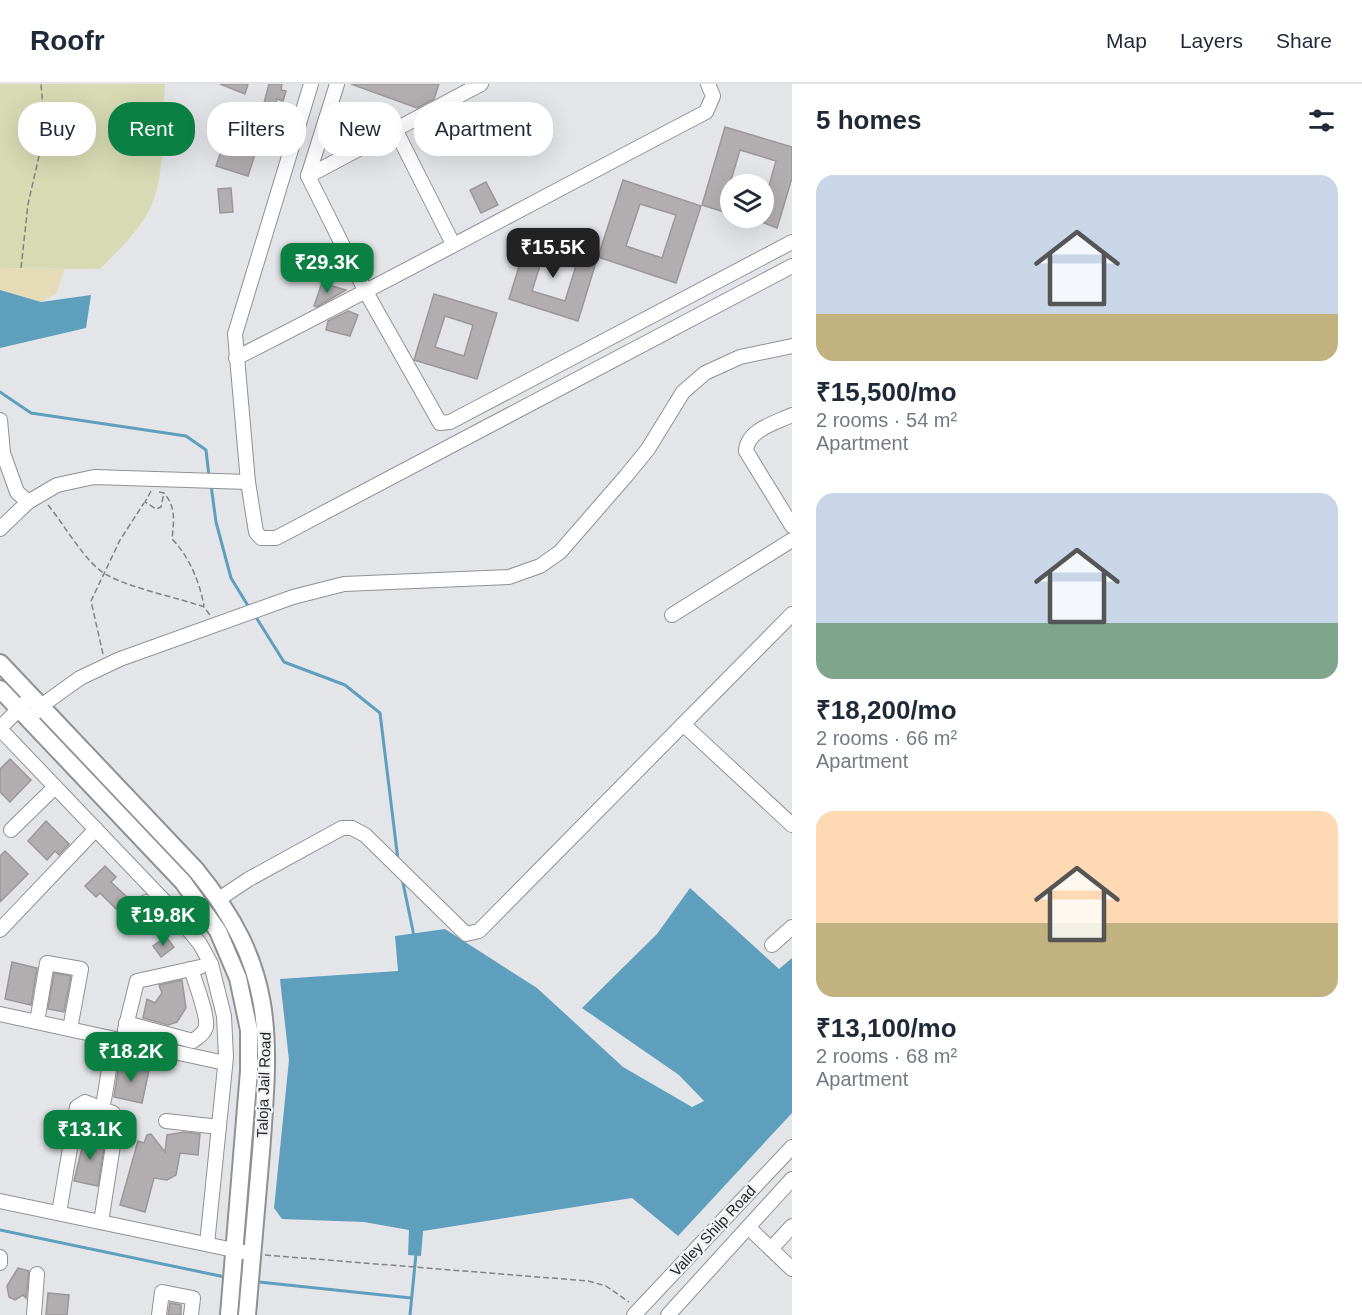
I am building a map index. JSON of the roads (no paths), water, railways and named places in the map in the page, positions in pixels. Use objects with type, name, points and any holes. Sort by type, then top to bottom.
[{"type":"main road","name":"Taloja Jail Road","points":[[0,663],[196,870],[234,922],[248,954],[259,988],[266,1028],[266,1093],[247,1315]]},
{"type":"main road","name":"Taloja Jail Road","points":[[0,689],[183,882],[209,916],[231,961],[245,1008],[250,1049],[236,1250],[229,1315]]},
{"type":"street","points":[[310,84],[235,334],[242,481],[256,532],[261,538],[276,538],[792,266]]},
{"type":"street","points":[[337,84],[308,176],[366,292],[435,418],[440,423],[446,423],[792,242]]},
{"type":"street","points":[[402,128],[482,84]]},
{"type":"street","points":[[236,358],[366,292],[706,112],[713,96],[708,84]]},
{"type":"street","points":[[402,143],[453,244]]},
{"type":"street","points":[[308,176],[347,156]]},
{"type":"street","points":[[207,1244],[225,1063],[224,1016],[211,964],[200,944],[177,915],[0,729],[24,714],[36,701],[105,667],[292,597],[344,584],[509,577],[540,566],[560,552],[626,476],[648,449],[683,392],[705,374],[740,357],[792,346]]},
{"type":"street","points":[[792,415],[753,435],[747,442],[746,451],[792,526]]},
{"type":"street","points":[[0,420],[3,453],[17,492],[28,502]]},
{"type":"street","points":[[0,529],[28,502],[57,485],[94,477],[242,481]]},
{"type":"street","points":[[672,615],[792,540]]},
{"type":"street","points":[[219,900],[249,879],[342,828],[352,828],[365,835],[400,867],[466,934],[479,931],[792,614]]},
{"type":"street","points":[[683,724],[792,825]]},
{"type":"street","points":[[11,830],[55,787]]},
{"type":"street","points":[[0,930],[96,829]]},
{"type":"street","points":[[146,902],[166,924],[177,915]]},
{"type":"street","points":[[772,945],[792,927]]},
{"type":"street","points":[[37,1019],[47,963],[81,969],[71,1026]]},
{"type":"street","points":[[104,1100],[118,1039],[126,1023],[137,981],[211,964]]},
{"type":"street","points":[[126,1023],[193,1041],[201,1036],[206,1027],[205,1018],[191,969]]},
{"type":"street","points":[[0,1014],[71,1026],[225,1063]]},
{"type":"street","points":[[59,1213],[77,1107],[85,1102],[113,1113],[117,1120],[101,1222]]},
{"type":"street","points":[[166,1121],[219,1127]]},
{"type":"street","name":"Valley Shilp Road","points":[[641,1313],[792,1147]]},
{"type":"street","name":"Valley Shilp Road","points":[[668,1315],[792,1179]]},
{"type":"street","points":[[0,1200],[253,1254]]},
{"type":"street","points":[[771,1249],[792,1226]]},
{"type":"street","points":[[748,1227],[792,1269]]},
{"type":"street","points":[[0,1257],[0,1263]]},
{"type":"street","points":[[34,1315],[38,1274]]},
{"type":"street","points":[[159,1315],[162,1292],[193,1298],[191,1315]]},
{"type":"water","points":[[0,290],[41,302],[91,295],[86,328],[0,348]]},
{"type":"water","points":[[690,888],[779,969],[792,958],[792,1113],[678,1236],[632,1198],[423,1231],[421,1256],[408,1255],[409,1230],[364,1222],[282,1219],[274,1208],[289,1060],[280,979],[398,971],[395,936],[445,929],[537,988],[623,1067],[692,1107],[704,1101],[679,1075],[582,1008],[657,934]]},
{"type":"waterway","points":[[0,392],[31,413],[186,436],[206,450],[209,476]]},
{"type":"waterway","points":[[211,485],[216,522],[231,578],[250,609]]},
{"type":"waterway","points":[[254,614],[284,662],[345,685],[380,713],[398,860]]},
{"type":"waterway","points":[[402,878],[414,936]]},
{"type":"waterway","points":[[0,1230],[225,1277]]},
{"type":"waterway","points":[[410,1315],[416,1254]]},
{"type":"waterway","points":[[259,1282],[411,1298]]}]
